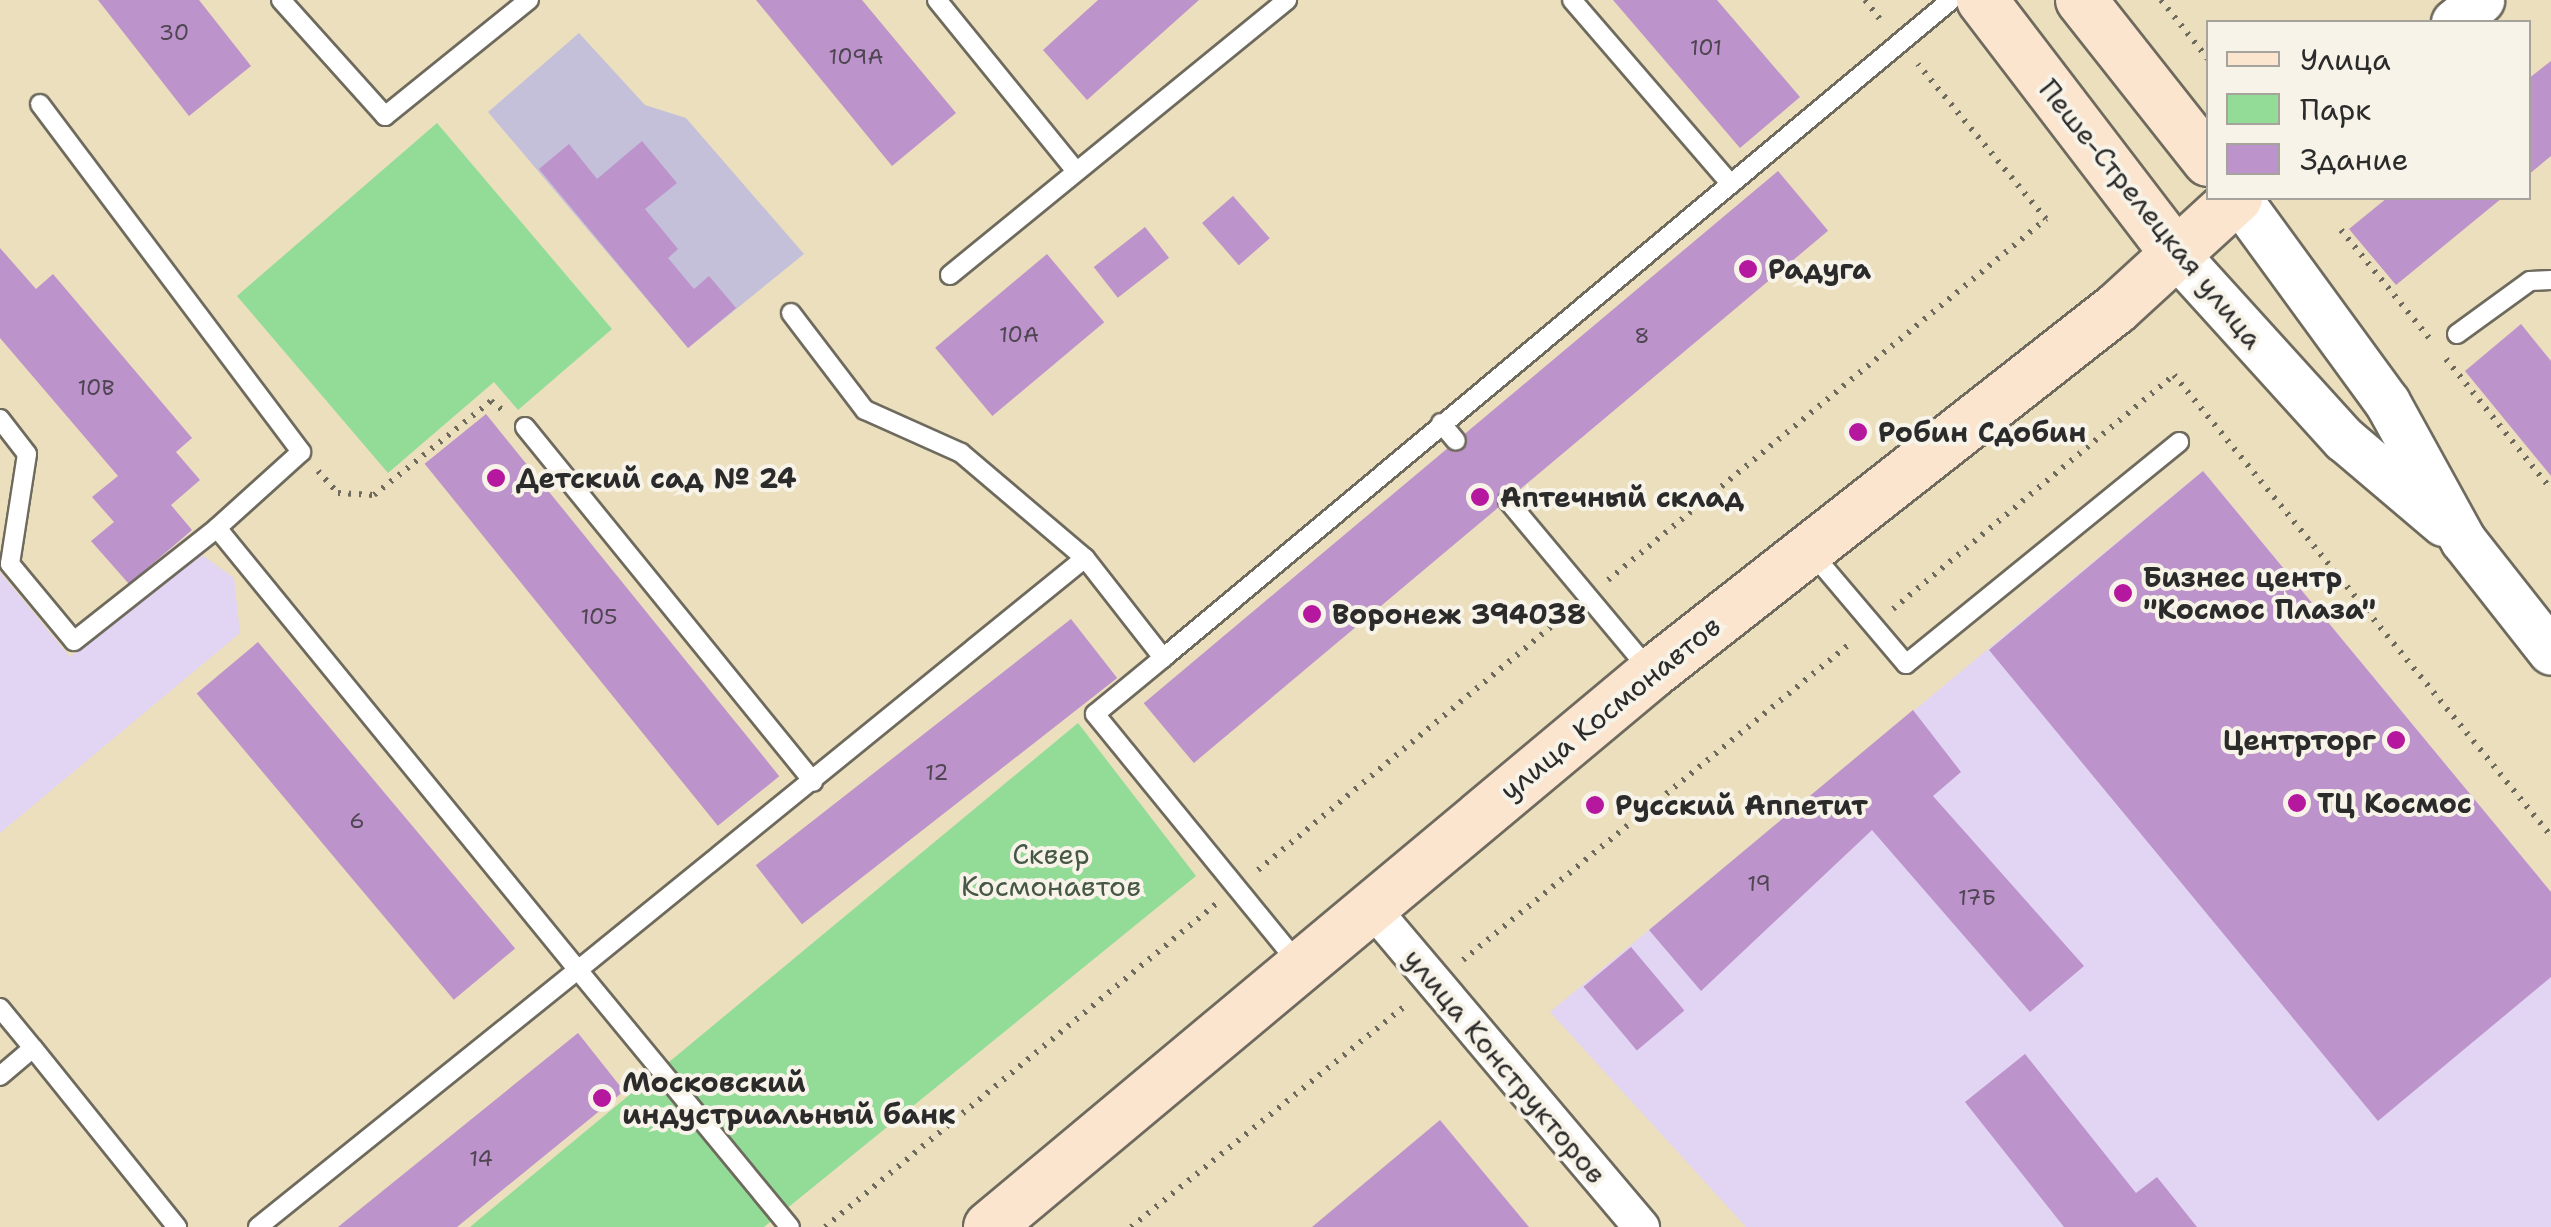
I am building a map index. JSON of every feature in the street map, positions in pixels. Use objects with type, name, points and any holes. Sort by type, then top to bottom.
[{"type":"main road","name":"Пеше-Стрелецкая улица","points":[[1982,0],[2176,254]]},
{"type":"main road","points":[[2081,0],[2206,158]]},
{"type":"main road","name":"улица Космонавтов","points":[[989,1227],[1299,964],[1652,673],[2176,254],[2236,200]]},
{"type":"street","points":[[2457,20],[2482,0]]},
{"type":"street","name":"Пеше-Стрелецкая улица","points":[[2239,200],[2387,402],[2463,540],[2550,650]]},
{"type":"street","name":"Пеше-Стрелецкая улица","points":[[2176,254],[2344,438],[2463,540]]},
{"type":"street","name":"улица Конструкторов","points":[[1370,906],[1641,1227]]},
{"type":"lane","points":[[280,0],[385,116],[529,0]]},
{"type":"lane","points":[[937,0],[1075,170]]},
{"type":"lane","points":[[950,274],[1287,0]]},
{"type":"lane","points":[[1572,0],[1731,184]]},
{"type":"lane","points":[[1299,964],[1096,714],[1951,0]]},
{"type":"lane","points":[[0,418],[27,454],[10,564],[74,641],[217,528],[301,452],[40,104]]},
{"type":"lane","points":[[2457,334],[2530,281],[2551,280]]},
{"type":"lane","points":[[792,313],[866,410],[962,453],[1086,558],[1163,658]]},
{"type":"lane","points":[[1441,424],[1456,441]]},
{"type":"lane","points":[[525,427],[812,782]]},
{"type":"lane","points":[[1808,548],[1906,664],[2179,442]]},
{"type":"lane","points":[[1508,501],[1652,673]]},
{"type":"lane","points":[[217,528],[790,1227]]},
{"type":"lane","points":[[258,1227],[1086,558]]},
{"type":"lane","points":[[0,1008],[177,1227]]},
{"type":"lane","points":[[0,1076],[33,1048]]},
{"type":"path","points":[[825,1227],[2046,219],[1865,0]]},
{"type":"path","points":[[2160,0],[2206,57]]},
{"type":"path","points":[[1131,1227],[1874,626],[2174,375],[2551,836]]},
{"type":"path","points":[[301,452],[338,493],[374,495],[491,401],[525,427]]},
{"type":"shaded area","points":[[579,33],[645,105],[686,118],[804,254],[688,348],[488,112]]},
{"type":"shaded area","points":[[2203,471],[2551,892],[2551,1227],[1746,1227],[1550,1012]]},
{"type":"shaded area","points":[[202,555],[234,578],[240,633],[0,833],[0,572],[70,657]]},
{"type":"green space","points":[[437,123],[612,329],[518,410],[494,382],[388,473],[237,296]]},
{"type":"green space","name":"Сквер Космонавтов","points":[[1078,723],[1196,876],[764,1227],[470,1227]]},
{"type":"building","points":[[98,0],[199,0],[251,66],[189,116]]},
{"type":"building","points":[[756,0],[862,0],[956,113],[892,166]]},
{"type":"building","points":[[1098,0],[1199,0],[1087,100],[1043,50]]},
{"type":"building","points":[[1613,0],[1717,0],[1800,97],[1740,148]]},
{"type":"building","points":[[2551,61],[2551,156],[2531,173],[2531,77]]},
{"type":"building","points":[[642,141],[677,183],[645,209],[678,249],[668,258],[694,289],[709,276],[736,308],[688,348],[539,169],[569,144],[597,179]]},
{"type":"building","points":[[1778,171],[1828,231],[1194,763],[1144,703]]},
{"type":"building","points":[[1233,196],[1270,238],[1239,265],[1202,223]]},
{"type":"building","points":[[2385,200],[2500,200],[2396,285],[2349,229]]},
{"type":"building","points":[[1145,227],[1169,258],[1118,298],[1094,267]]},
{"type":"building","points":[[0,248],[36,289],[53,274],[192,438],[176,452],[200,480],[171,505],[192,530],[129,584],[91,541],[114,522],[92,497],[118,476],[0,338]]},
{"type":"building","points":[[1047,254],[1104,322],[992,416],[935,348]]},
{"type":"building","points":[[2521,324],[2551,361],[2551,476],[2465,371]]},
{"type":"building","points":[[486,414],[779,776],[718,826],[425,464]]},
{"type":"building","name":"ТЦ Космос","points":[[2203,471],[2551,892],[2551,977],[2378,1121],[1989,650]]},
{"type":"building","points":[[1071,619],[1117,678],[802,924],[756,865]]},
{"type":"building","points":[[258,642],[515,948],[454,1000],[197,693]]},
{"type":"building","points":[[1913,710],[1961,772],[1933,796],[2084,966],[2030,1012],[1872,830],[1701,991],[1649,930]]},
{"type":"building","points":[[1631,947],[1684,1011],[1637,1050],[1584,987]]},
{"type":"building","points":[[578,1033],[624,1091],[457,1227],[338,1227]]},
{"type":"building","points":[[2025,1054],[2136,1193],[2157,1177],[2197,1227],[2064,1227],[1965,1102]]},
{"type":"building","points":[[1440,1120],[1529,1227],[1312,1227]]},
{"type":"place","name":"Радуга","points":[[1748,269]]},
{"type":"place","name":"Робин Сдобин","points":[[1858,432]]},
{"type":"place","name":"Детский сад № 24","points":[[496,478]]},
{"type":"place","name":"Аптечный склад","points":[[1480,497]]},
{"type":"place","name":"Бизнес центр \"Космос Плаза\"","points":[[2123,593]]},
{"type":"place","name":"Воронеж 394038","points":[[1312,614]]},
{"type":"place","name":"Центрторг","points":[[2396,740]]},
{"type":"place","name":"ТЦ Космос","points":[[2297,803]]},
{"type":"place","name":"Русский Аппетит","points":[[1595,805]]},
{"type":"place","name":"Московский индустриальный банк","points":[[602,1098]]}]
